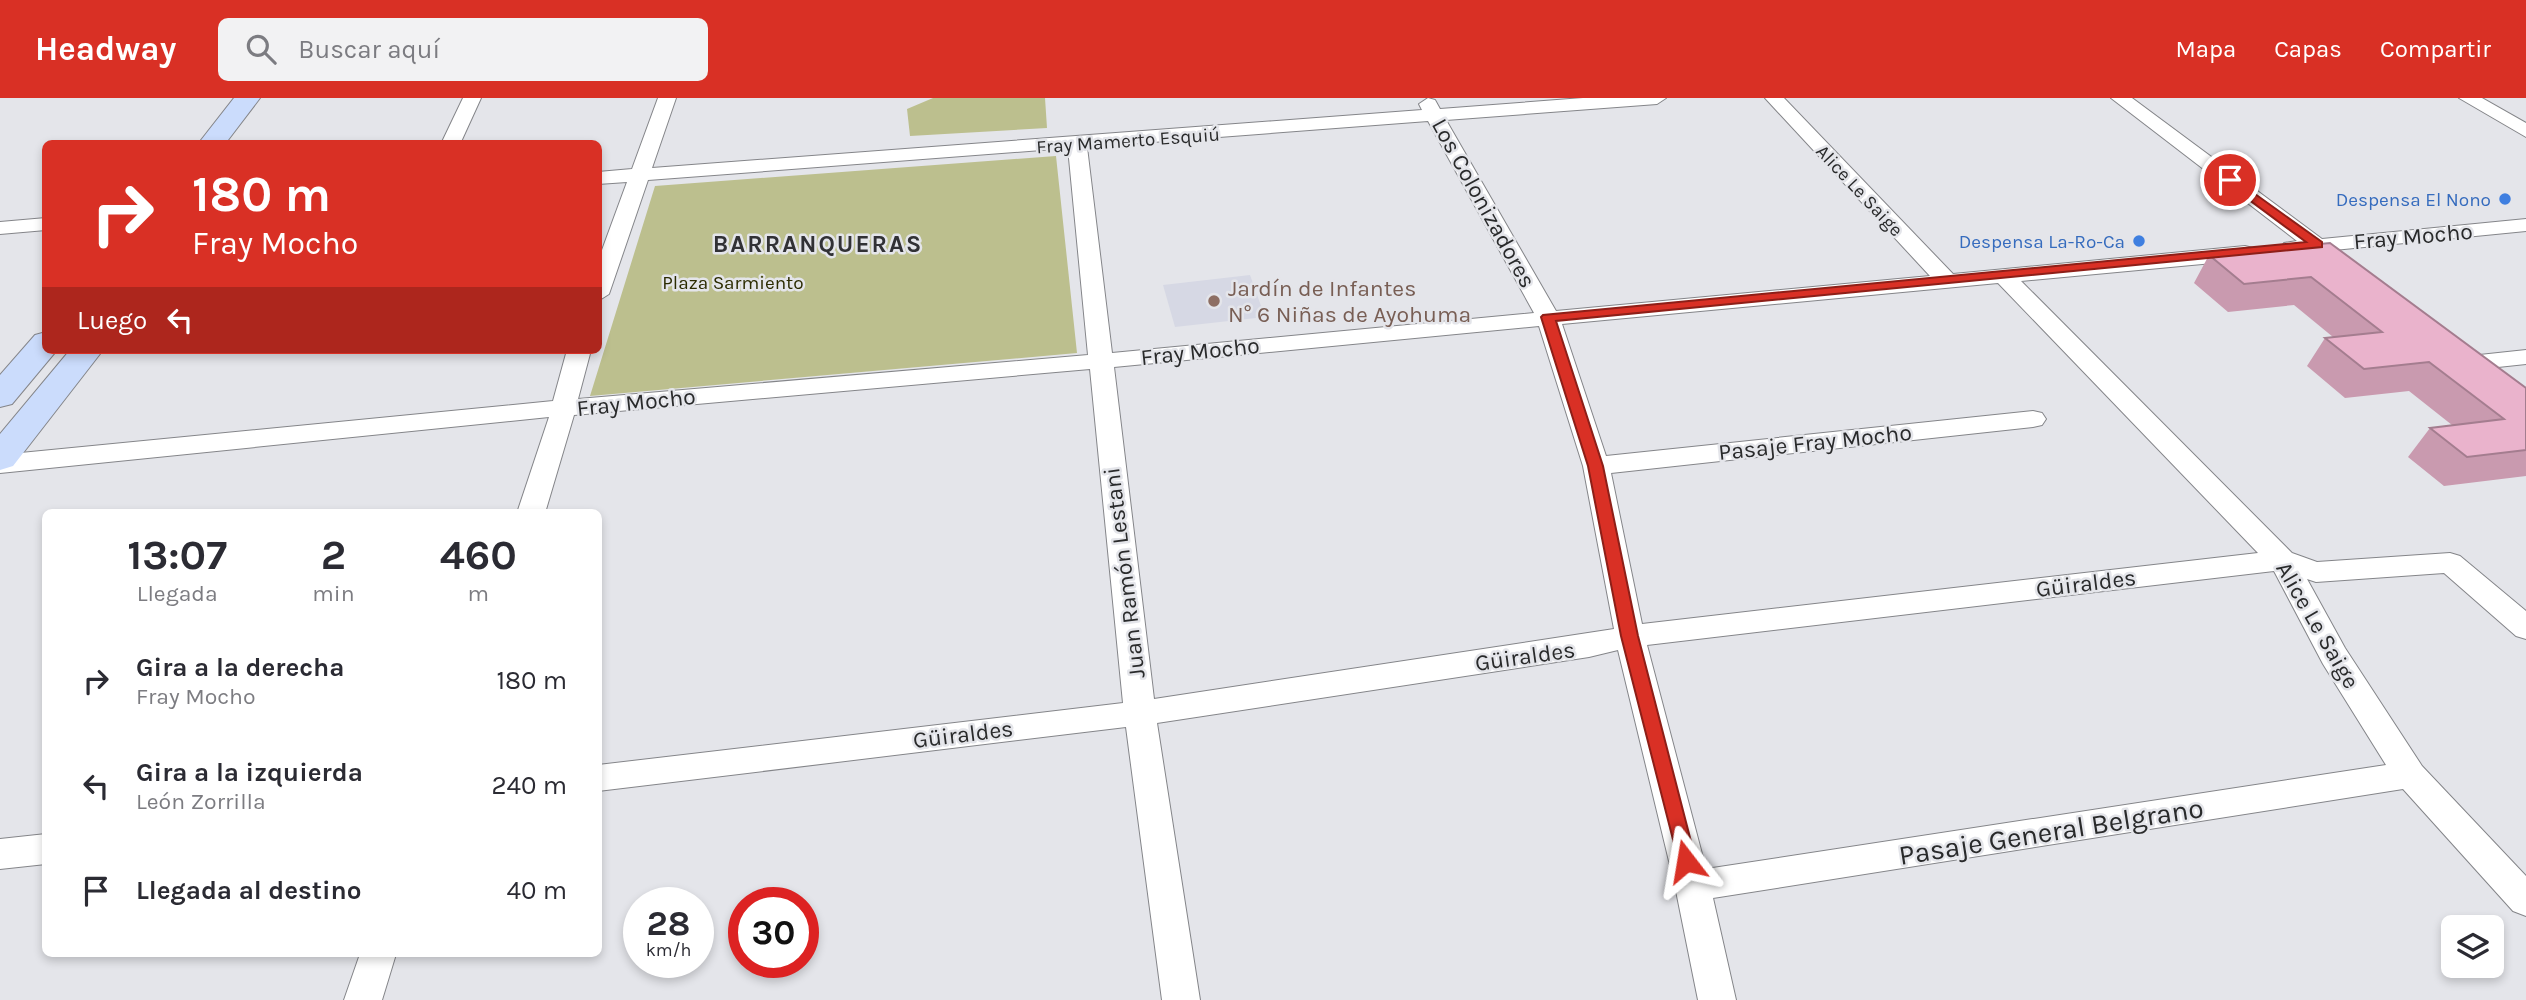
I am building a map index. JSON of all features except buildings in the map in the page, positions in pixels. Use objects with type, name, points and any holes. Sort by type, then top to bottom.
[{"type":"main road","points":[[216,140],[259,109]]},
{"type":"main road","points":[[0,397],[42,347]]},
{"type":"main road","points":[[0,458],[84,354]]},
{"type":"street","points":[[452,140],[472,98]]},
{"type":"street","points":[[602,283],[667,98]]},
{"type":"street","name":"Fray Mamerto Esquiú","points":[[602,178],[1077,144],[1430,107],[1657,98]]},
{"type":"street","name":"Alice Le Saige","points":[[1773,98],[1947,281]]},
{"type":"street","points":[[2120,98],[2317,245],[2346,270]]},
{"type":"street","points":[[2468,98],[2526,131]]},
{"type":"street","name":"Los Colonizadores","points":[[1430,107],[1548,317],[1596,466],[1630,636],[1693,886],[1717,1000]]},
{"type":"street","name":"Juan Ramón Lestani","points":[[1077,144],[1140,713],[1181,1000]]},
{"type":"street","points":[[0,228],[42,224]]},
{"type":"street","name":"Fray Mocho","points":[[0,464],[2526,225]]},
{"type":"street","name":"Alice Le Saige","points":[[2003,275],[2282,560],[2334,656],[2410,775],[2526,900]]},
{"type":"street","points":[[2449,348],[2493,380]]},
{"type":"street","points":[[532,509],[578,354]]},
{"type":"street","points":[[2470,363],[2526,357]]},
{"type":"street","name":"Pasaje Fray Mocho","points":[[1596,466],[2034,419]]},
{"type":"street","name":"Güiraldes","points":[[602,778],[1140,713],[1589,646],[1630,636],[2282,560],[2316,572],[2450,563],[2526,628]]},
{"type":"street","name":"Pasaje General Belgrano","points":[[1693,886],[2410,775]]},
{"type":"street","points":[[0,855],[42,850]]},
{"type":"street","points":[[363,1000],[377,957]]},
{"type":"shaded area","name":"Jardín de Infantes N° 6 Niñas de Ayohuma","points":[[1250,275],[1265,317],[1175,327],[1163,285]]},
{"type":"green space","points":[[933,98],[1045,98],[1047,128],[910,136],[907,109]]},
{"type":"green space","name":"Plaza Sarmiento","points":[[1056,156],[1077,353],[590,396],[655,186]]},
{"type":"place","name":"Despensa El Nono","points":[[2505,199]]},
{"type":"place","name":"Despensa La-Ro-Ca","points":[[2139,241]]},
{"type":"place","name":"Jardín de Infantes N° 6 Niñas de Ayohuma","points":[[1214,301]]},
{"type":"district","name":"BARRANQUERAS","points":[[818,244]]},
{"type":"route","points":[[1686,861],[1630,636],[1596,466],[1548,317],[2317,245],[2230,180]]}]
